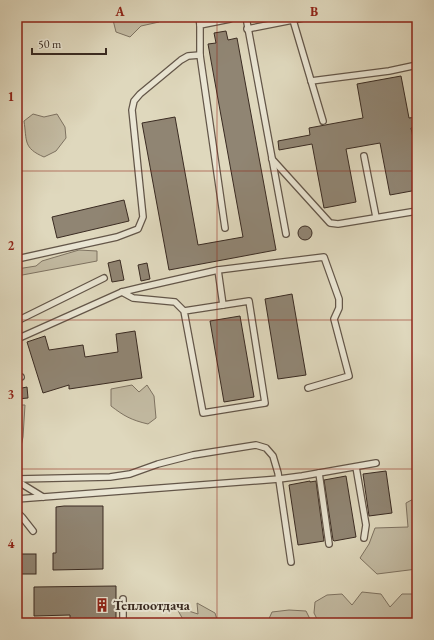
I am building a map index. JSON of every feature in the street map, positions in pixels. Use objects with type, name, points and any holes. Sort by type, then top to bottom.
[{"type":"lane","points":[[199,17],[200,55],[225,228]]},
{"type":"lane","points":[[246,17],[286,234]]},
{"type":"lane","points":[[247,29],[308,17]]},
{"type":"lane","points":[[200,25],[230,19]]},
{"type":"lane","points":[[293,20],[323,121]]},
{"type":"lane","points":[[17,259],[117,237],[138,229],[142,217],[132,110],[134,101],[140,94],[181,60],[188,56],[200,55]]},
{"type":"lane","points":[[312,81],[389,71],[417,65]]},
{"type":"lane","points":[[364,156],[376,217]]},
{"type":"lane","points":[[272,158],[330,223],[338,224],[417,211]]},
{"type":"lane","points":[[17,339],[122,292],[218,270],[324,257],[339,299],[339,308],[334,319],[349,376],[308,388]]},
{"type":"lane","points":[[218,270],[223,305]]},
{"type":"lane","points":[[17,322],[104,278]]},
{"type":"lane","points":[[122,292],[133,298],[175,302],[184,311],[203,413],[265,403],[249,301],[184,311]]},
{"type":"lane","points":[[17,480],[110,477],[130,474],[158,464],[193,456],[256,445],[266,448],[273,456],[279,478],[291,562]]},
{"type":"lane","points":[[17,500],[279,478],[376,464]]},
{"type":"lane","points":[[356,467],[366,525],[364,538]]},
{"type":"lane","points":[[319,473],[329,544]]},
{"type":"lane","points":[[17,480],[43,497]]},
{"type":"lane","points":[[17,512],[33,531]]},
{"type":"lane","points":[[123,599],[123,623]]},
{"type":"shaded area","points":[[129,17],[164,17],[159,22],[141,26],[130,37],[116,32],[113,20],[127,21]]},
{"type":"shaded area","points":[[33,114],[44,117],[57,114],[65,127],[66,138],[56,151],[44,157],[32,150],[27,143],[24,121]]},
{"type":"shaded area","points":[[79,250],[97,251],[97,261],[17,276],[17,269],[36,266],[42,261]]},
{"type":"shaded area","points":[[132,385],[139,392],[147,385],[154,396],[156,418],[148,424],[128,417],[111,406],[111,389]]},
{"type":"shaded area","points":[[17,405],[25,405],[23,437],[17,465]]},
{"type":"shaded area","points":[[417,497],[417,569],[377,574],[360,558],[369,544],[375,528],[408,527],[406,503]]},
{"type":"shaded area","points":[[362,592],[381,594],[390,607],[402,594],[417,594],[417,623],[319,623],[314,613],[315,602],[327,595],[342,594],[352,605]]},
{"type":"shaded area","points":[[197,603],[215,613],[218,623],[185,623],[176,607],[198,614]]},
{"type":"shaded area","points":[[289,610],[306,611],[312,623],[267,623],[272,612]]},
{"type":"building","points":[[226,31],[228,40],[237,38],[276,250],[169,270],[142,123],[175,117],[198,245],[243,237],[208,44],[216,43],[214,33]]},
{"type":"building","points":[[401,76],[409,118],[417,117],[417,127],[411,128],[417,158],[417,190],[390,195],[380,143],[346,149],[356,202],[324,208],[312,144],[279,150],[278,141],[310,135],[309,128],[363,118],[357,84]]},
{"type":"building","points":[[124,200],[129,221],[57,238],[52,217]]},
{"type":"building","points":[[305,226],[310,228],[312,233],[310,238],[305,240],[300,238],[298,233],[300,228]]},
{"type":"building","points":[[120,260],[124,280],[112,282],[108,263]]},
{"type":"building","points":[[147,263],[150,279],[141,281],[138,265]]},
{"type":"building","points":[[292,294],[306,375],[278,379],[265,299]]},
{"type":"building","points":[[240,316],[254,397],[224,402],[210,321]]},
{"type":"building","points":[[135,331],[142,378],[69,389],[69,385],[43,393],[27,342],[45,336],[49,350],[83,345],[85,357],[118,352],[116,334]]},
{"type":"building","points":[[27,387],[28,398],[17,399],[17,389]]},
{"type":"building","points":[[386,471],[392,513],[369,516],[363,474]]},
{"type":"building","points":[[346,476],[356,537],[334,541],[324,480]]},
{"type":"building","points":[[316,481],[324,541],[298,545],[289,485]]},
{"type":"building","points":[[103,506],[103,569],[53,570],[53,553],[56,553],[56,507]]},
{"type":"building","points":[[17,554],[36,554],[36,574],[17,574]]},
{"type":"building","points":[[116,586],[116,623],[70,623],[70,615],[34,616],[34,587]]},
{"type":"place","name":"Теплоотдача","points":[[102,605]]}]
